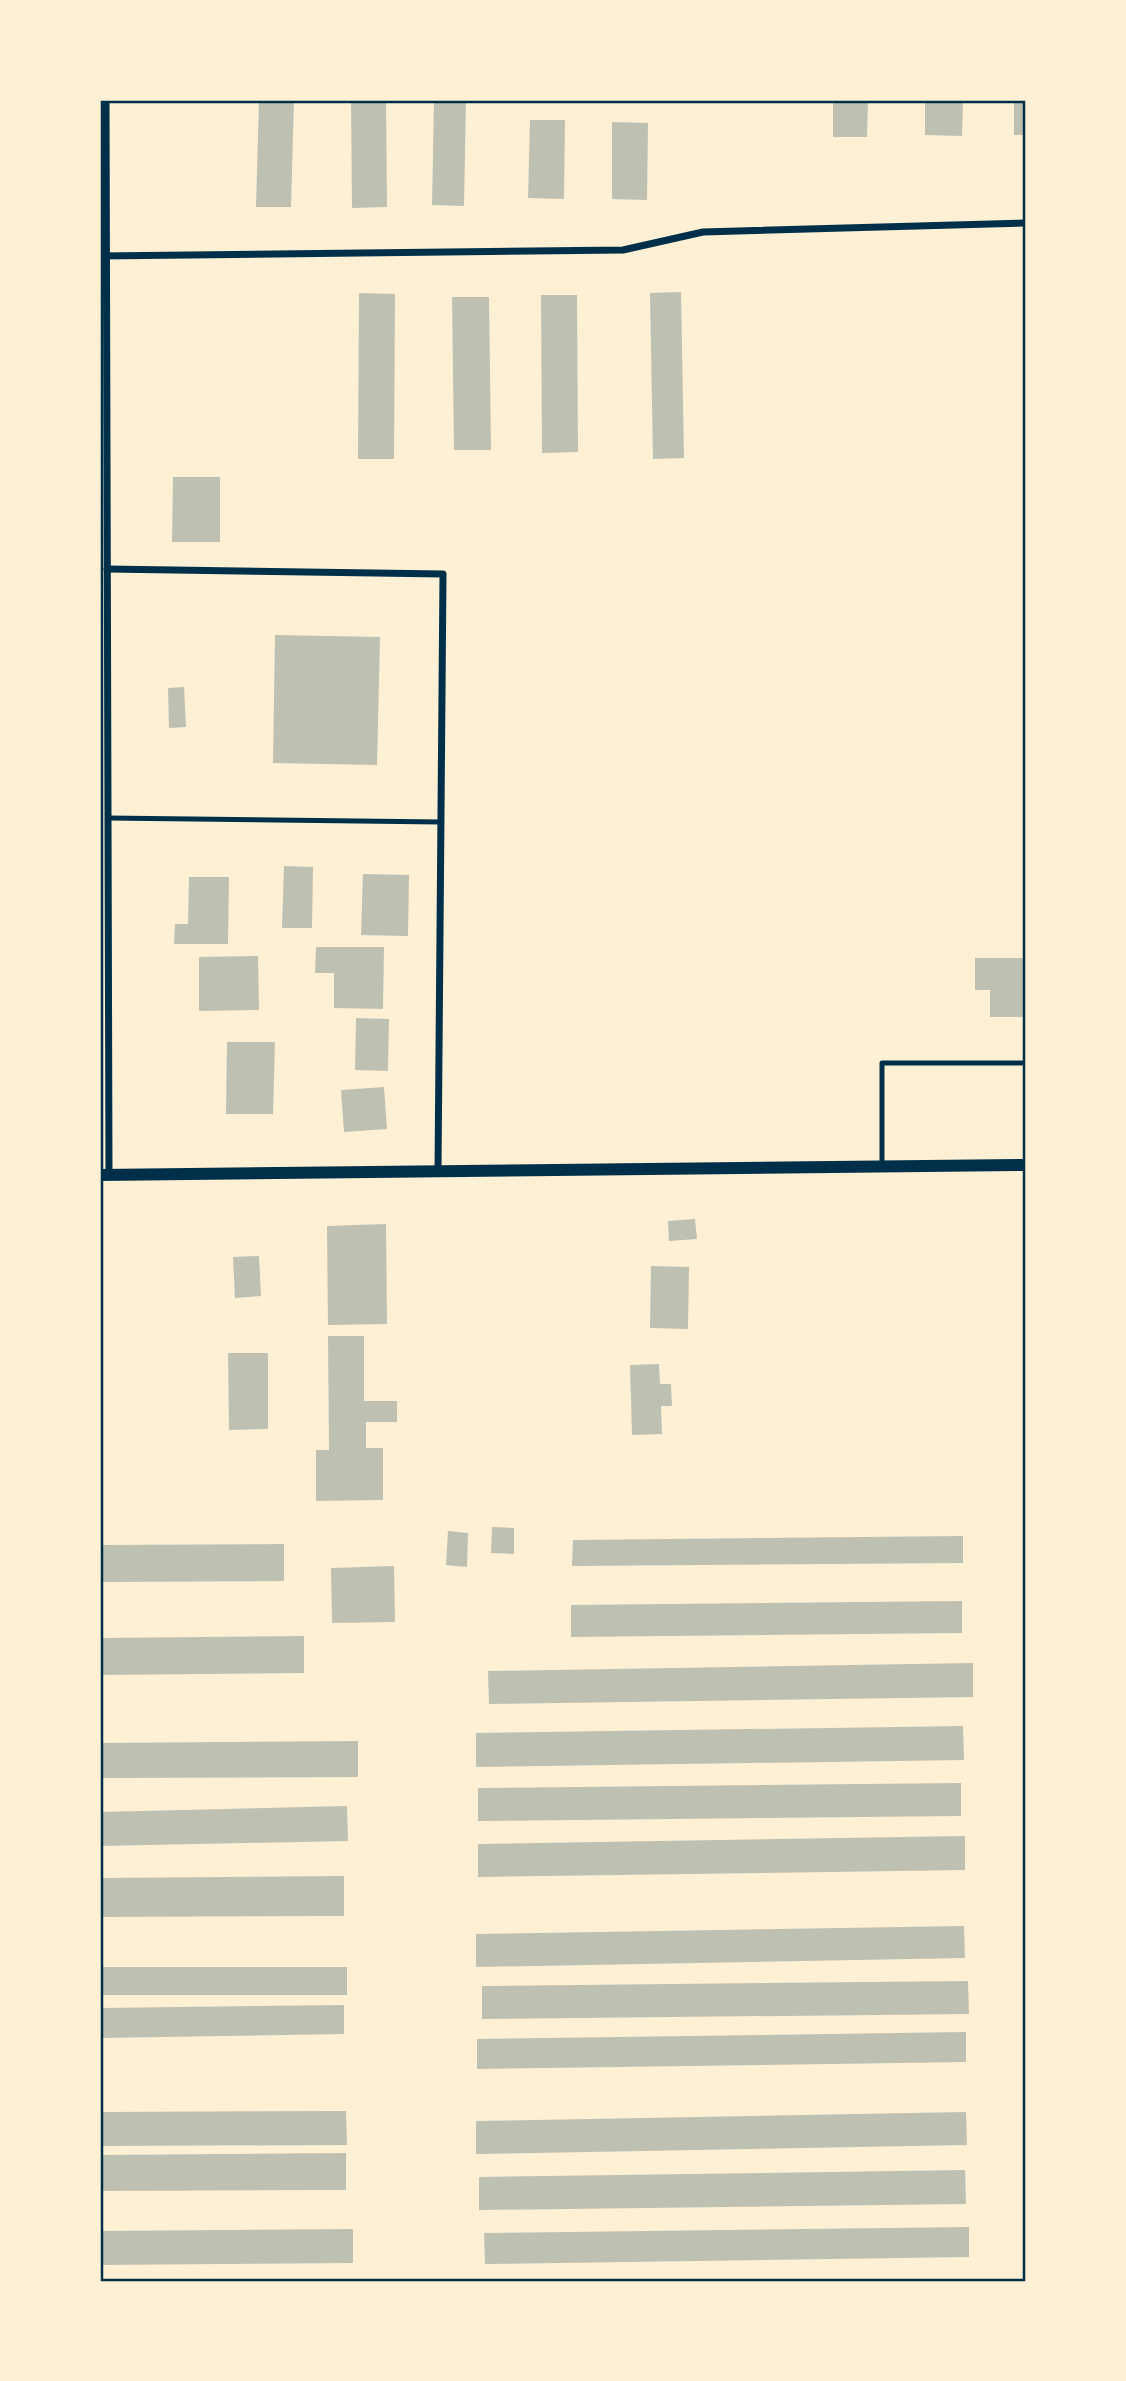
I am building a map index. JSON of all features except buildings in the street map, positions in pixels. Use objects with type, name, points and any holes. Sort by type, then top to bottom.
[{"type":"street","points":[[106,100],[103,493],[107,569],[104,738],[108,818],[104,965],[104,1175],[1026,1165]]},
{"type":"street","points":[[103,256],[623,250],[703,232],[1026,223]]},
{"type":"street","points":[[107,569],[443,575],[438,1171]]},
{"type":"lane","points":[[108,818],[441,822]]},
{"type":"lane","points":[[882,1167],[882,1063],[1026,1063]]}]
